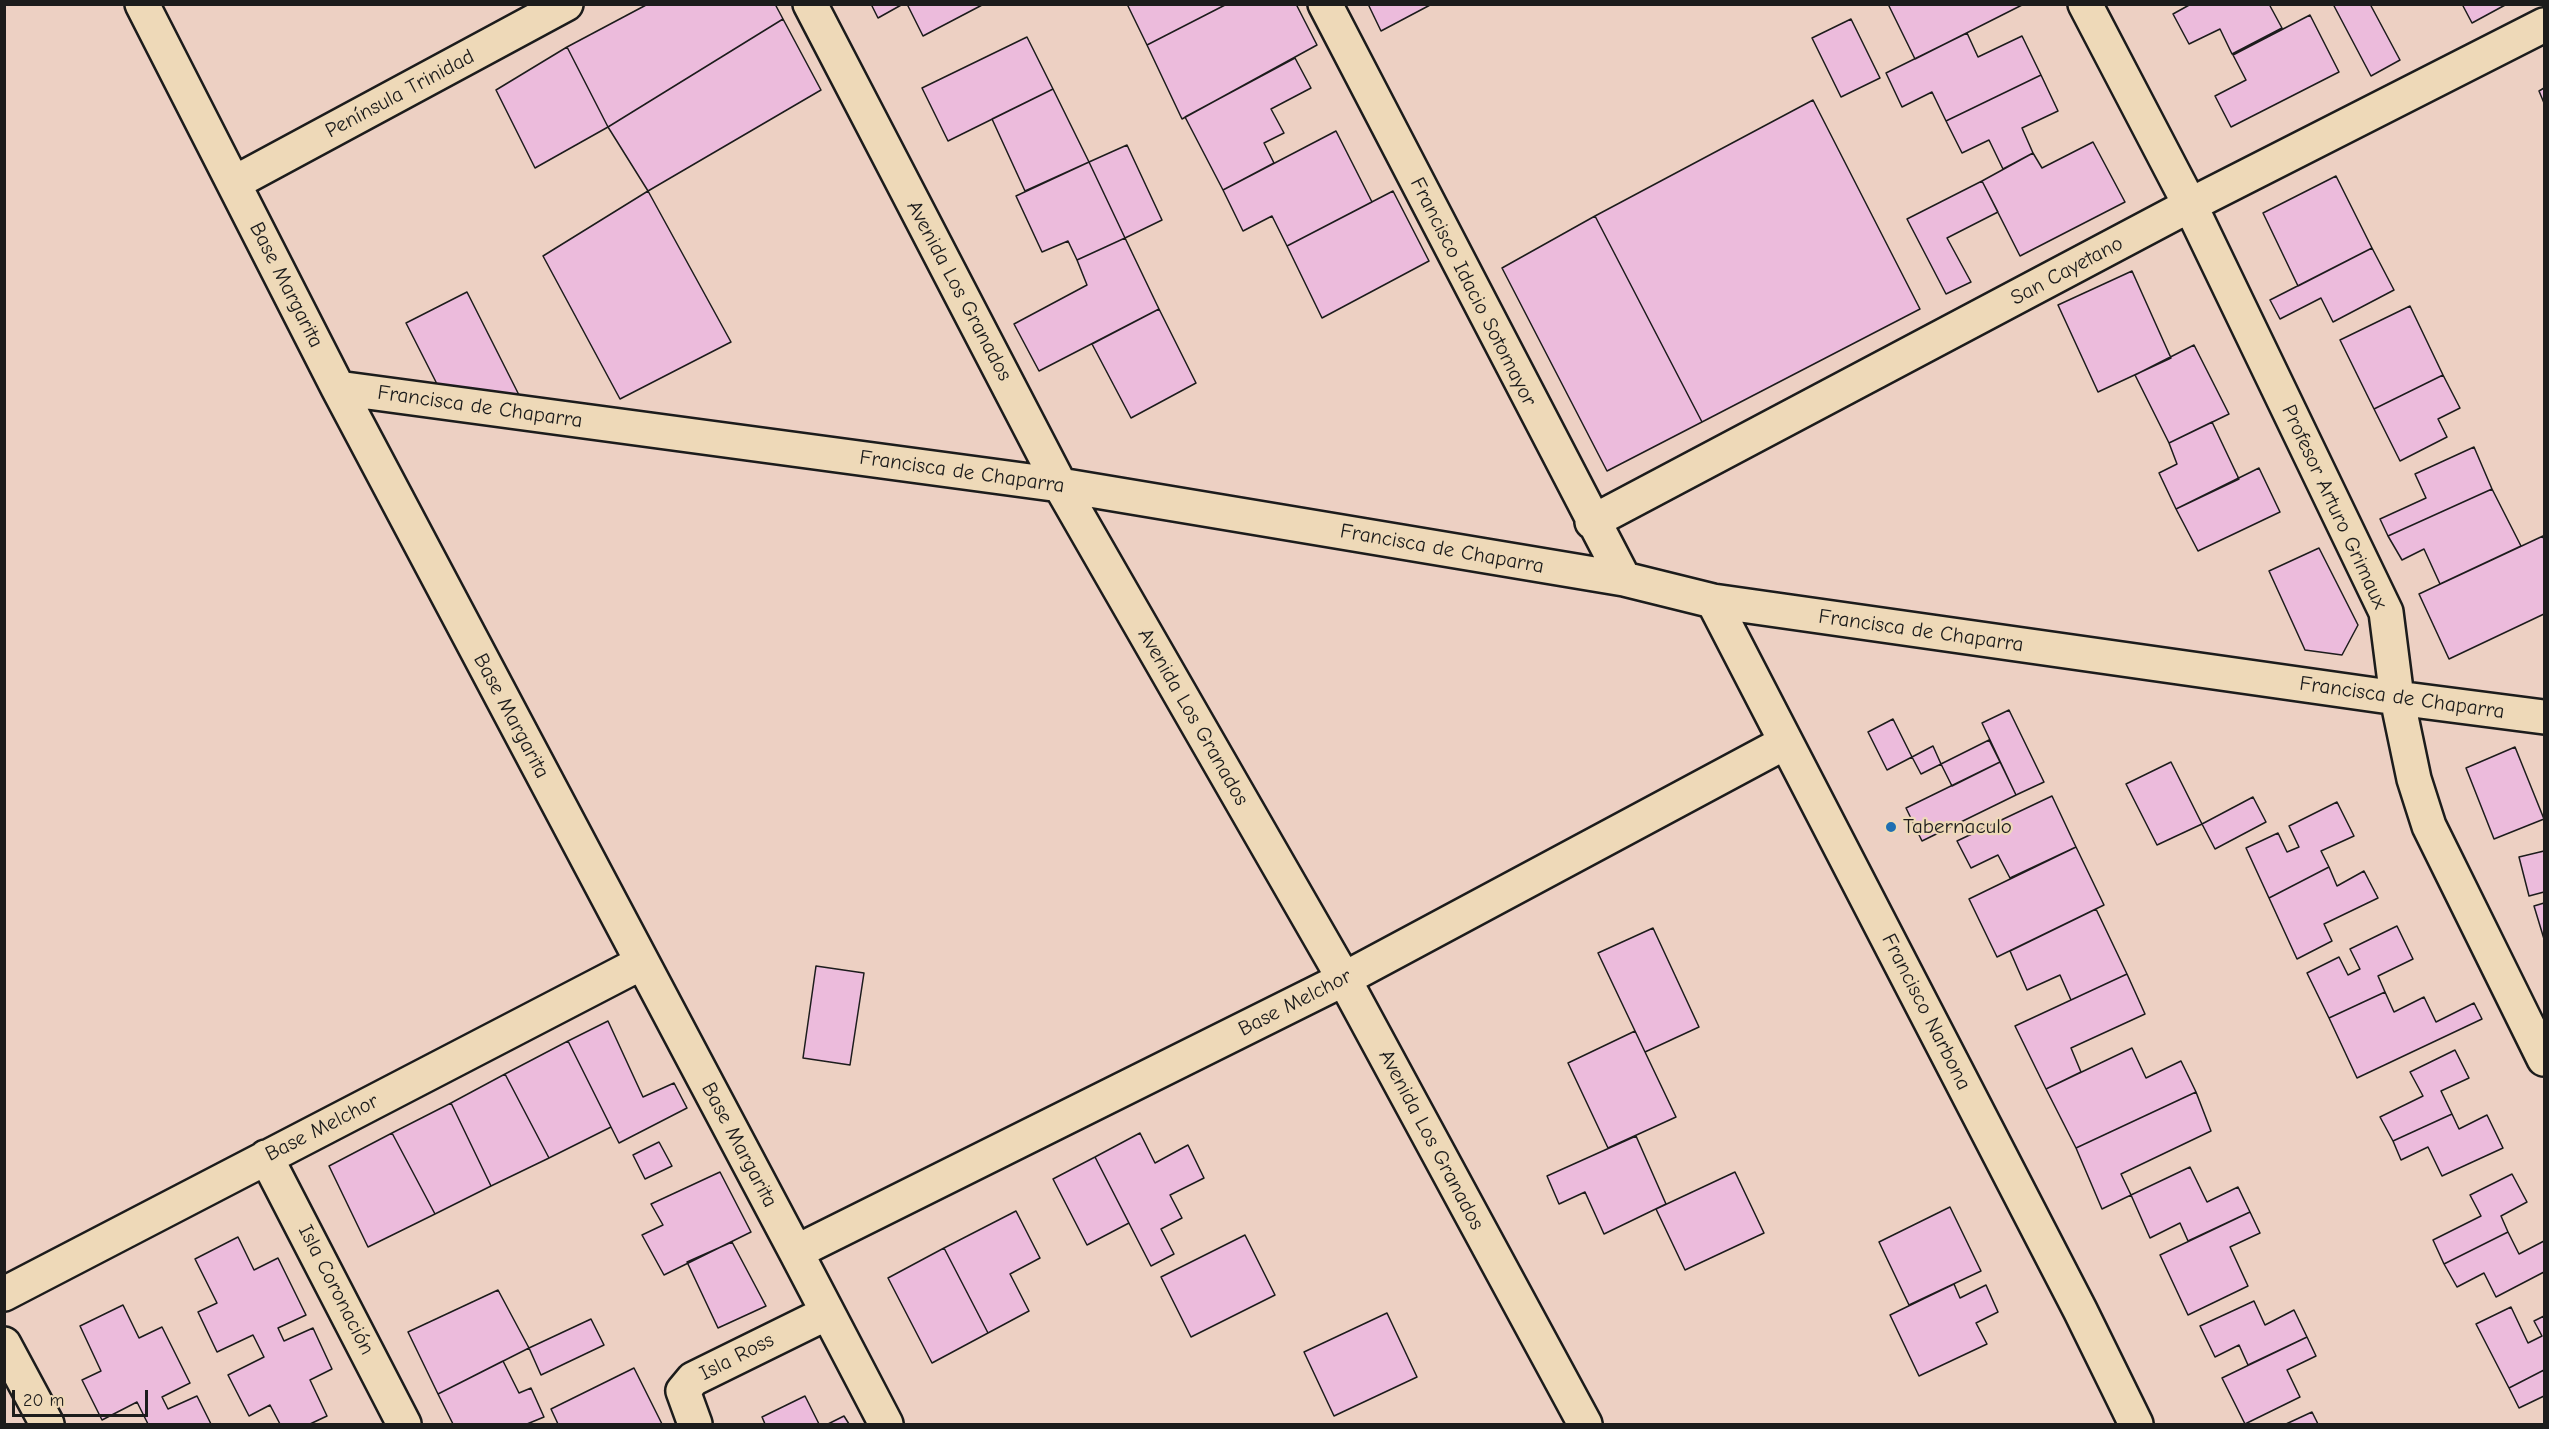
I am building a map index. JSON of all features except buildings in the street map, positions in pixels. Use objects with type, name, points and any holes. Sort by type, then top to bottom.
[{"type":"street","name":"Base Margarita","points":[[142,4],[338,388],[886,1425]]},
{"type":"street","name":"Península Trinidad","points":[[234,183],[566,4]]},
{"type":"street","name":"Avenida Los Granados","points":[[810,4],[1060,485],[1344,979],[1585,1425]]},
{"type":"street","name":"Francisco Idacio Sotomayor","points":[[1325,4],[1592,522],[1624,579]]},
{"type":"street","name":"Profesor Arturo Grimaux","points":[[2085,4],[2190,205],[2386,612],[2397,699],[2414,778],[2429,826],[2544,1059]]},
{"type":"street","name":"San Cayetano","points":[[1592,522],[2190,205],[2544,25]]},
{"type":"street","name":"Francisca de Chaparra","points":[[338,388],[1060,485],[1624,579],[1713,601],[2397,699],[2544,717]]},
{"type":"street","name":"Francisco Narbona","points":[[1713,601],[2080,1310],[2136,1425]]},
{"type":"street","name":"Base Melchor","points":[[796,1252],[1344,979],[1786,742]]},
{"type":"street","name":"Base Melchor","points":[[4,1294],[641,963]]},
{"type":"street","name":"Isla Coronación","points":[[266,1156],[404,1425]]},
{"type":"street","name":"Isla Ross","points":[[695,1425],[683,1391],[693,1379],[827,1313]]},
{"type":"street","points":[[4,1344],[47,1425]]},
{"type":"place","name":"Tabernaculo","points":[[1891,827]]}]
